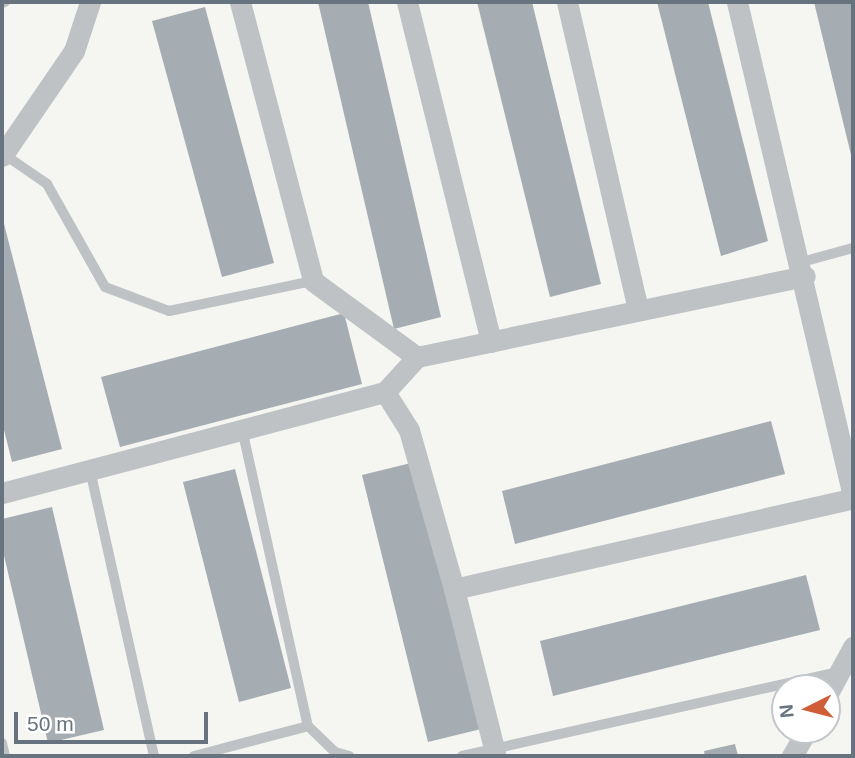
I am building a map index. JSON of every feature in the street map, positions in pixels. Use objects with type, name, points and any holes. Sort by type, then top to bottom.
[{"type":"street","points":[[3,156],[74,51],[90,2]]},
{"type":"street","points":[[240,2],[313,281],[417,357]]},
{"type":"street","points":[[407,2],[491,342]]},
{"type":"street","points":[[567,2],[638,310]]},
{"type":"street","points":[[454,589],[853,497],[846,432],[737,2]]},
{"type":"street","points":[[2,494],[385,392],[417,357],[638,310],[803,269]]},
{"type":"street","points":[[385,392],[410,430],[495,752]]},
{"type":"street","points":[[839,672],[853,647]]},
{"type":"lane","points":[[3,156],[47,184],[105,287],[169,311],[313,281]]},
{"type":"lane","points":[[803,269],[853,248]]},
{"type":"lane","points":[[242,429],[308,726],[335,751],[349,756]]},
{"type":"lane","points":[[90,470],[153,756]]},
{"type":"lane","points":[[462,756],[495,752],[839,672]]},
{"type":"lane","points":[[194,756],[308,726]]},
{"type":"lane","points":[[2,743],[5,756]]},
{"type":"building","points":[[318,2],[368,2],[441,317],[394,329]]},
{"type":"building","points":[[477,2],[532,2],[601,284],[550,297]]},
{"type":"building","points":[[657,2],[708,2],[768,241],[721,256]]},
{"type":"building","points":[[814,2],[853,2],[853,159],[852,159]]},
{"type":"building","points":[[205,7],[274,263],[222,277],[152,21]]},
{"type":"building","points":[[3,220],[62,449],[12,462],[2,422]]},
{"type":"building","points":[[344,313],[362,384],[120,447],[101,377]]},
{"type":"building","points":[[771,421],[785,474],[515,544],[502,491]]},
{"type":"building","points":[[415,462],[481,729],[428,742],[362,475]]},
{"type":"building","points":[[235,469],[291,688],[239,702],[183,482]]},
{"type":"building","points":[[52,507],[104,730],[48,743],[2,547],[2,519]]},
{"type":"building","points":[[806,575],[820,630],[553,696],[540,641]]},
{"type":"building","points":[[735,744],[738,756],[705,756],[704,751]]}]
